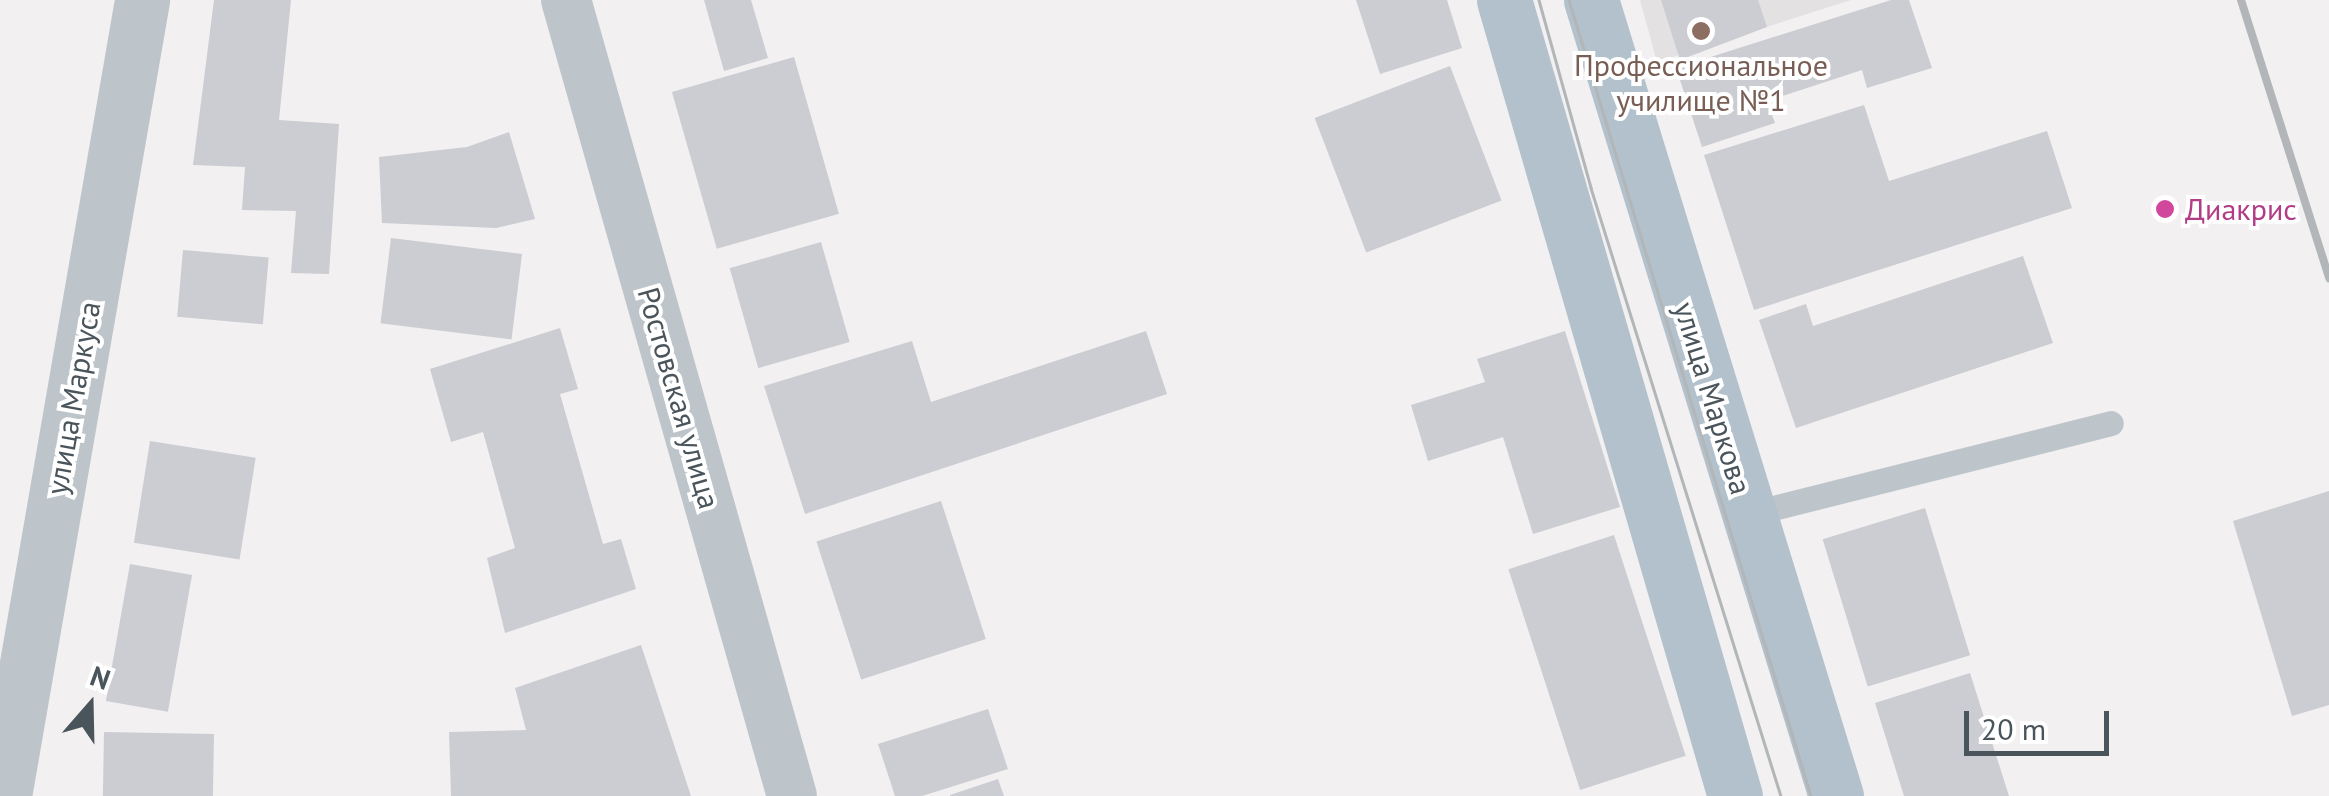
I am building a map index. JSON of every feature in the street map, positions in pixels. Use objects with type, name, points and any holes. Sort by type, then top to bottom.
[{"type":"main road","points":[[1504,0],[1735,796]]},
{"type":"main road","name":"улица Маркова","points":[[1590,0],[1836,796]]},
{"type":"street","name":"улица Маркуса","points":[[4,796],[142,0]]},
{"type":"street","name":"Ростовская улица","points":[[566,0],[792,796]]},
{"type":"lane","points":[[1749,514],[2111,423]]},
{"type":"shaded area","name":"Профессиональное училище №1","points":[[1640,0],[1851,0],[1657,62]]},
{"type":"building","points":[[214,0],[291,0],[279,120],[339,124],[329,274],[291,273],[296,211],[242,210],[245,167],[193,165]]},
{"type":"building","points":[[704,0],[751,0],[768,58],[724,71]]},
{"type":"building","points":[[1356,0],[1447,0],[1462,48],[1380,74]]},
{"type":"building","name":"Профессиональное училище №1","points":[[1661,0],[1758,0],[1767,27],[1680,60]]},
{"type":"building","points":[[1891,0],[1909,0],[1932,68],[1867,88],[1862,70],[1767,101],[1775,123],[1702,147],[1676,68]]},
{"type":"building","points":[[794,57],[839,214],[717,249],[672,92]]},
{"type":"building","points":[[1450,66],[1502,200],[1366,252],[1315,118]]},
{"type":"building","points":[[1864,105],[1889,181],[2047,131],[2072,208],[1754,310],[1704,155]]},
{"type":"building","points":[[509,132],[535,219],[496,228],[382,223],[379,157],[467,147]]},
{"type":"building","points":[[391,238],[522,254],[512,339],[381,323]]},
{"type":"building","points":[[821,242],[850,342],[758,368],[730,268]]},
{"type":"building","points":[[183,250],[269,257],[263,324],[177,317]]},
{"type":"building","points":[[2023,256],[2053,343],[1796,428],[1759,320],[1806,304],[1813,326]]},
{"type":"building","points":[[560,328],[578,389],[560,394],[603,544],[621,539],[636,589],[505,633],[487,558],[515,548],[483,432],[451,442],[430,369]]},
{"type":"building","points":[[1146,331],[1167,394],[805,514],[764,386],[912,341],[931,402]]},
{"type":"building","points":[[1565,331],[1620,507],[1533,534],[1503,437],[1428,461],[1411,405],[1485,382],[1477,359]]},
{"type":"building","points":[[150,441],[256,458],[240,559],[134,543]]},
{"type":"building","points":[[2329,491],[2329,705],[2292,716],[2233,521]]},
{"type":"building","points":[[941,501],[986,639],[861,679],[816,541]]},
{"type":"building","points":[[1925,508],[1970,655],[1868,687],[1823,539]]},
{"type":"building","points":[[1614,535],[1686,756],[1580,790],[1508,569]]},
{"type":"building","points":[[130,564],[192,575],[168,712],[106,701]]},
{"type":"building","points":[[641,645],[691,796],[451,796],[449,732],[526,730],[515,688]]},
{"type":"building","points":[[1970,673],[2009,796],[1904,796],[1875,703]]},
{"type":"building","points":[[988,709],[1008,769],[922,796],[895,796],[878,744]]},
{"type":"building","points":[[104,732],[214,734],[213,796],[103,796]]},
{"type":"building","points":[[998,779],[1004,796],[950,796],[950,795]]},
{"type":"tram line","points":[[1539,0],[1591,188],[1781,796]]},
{"type":"tram line","points":[[1569,0],[1811,796]]},
{"type":"railway","points":[[2241,0],[2329,278]]},
{"type":"place","name":"Профессиональное училище №1","points":[[1701,31]]},
{"type":"place","name":"Диакрис","points":[[2165,209]]}]
